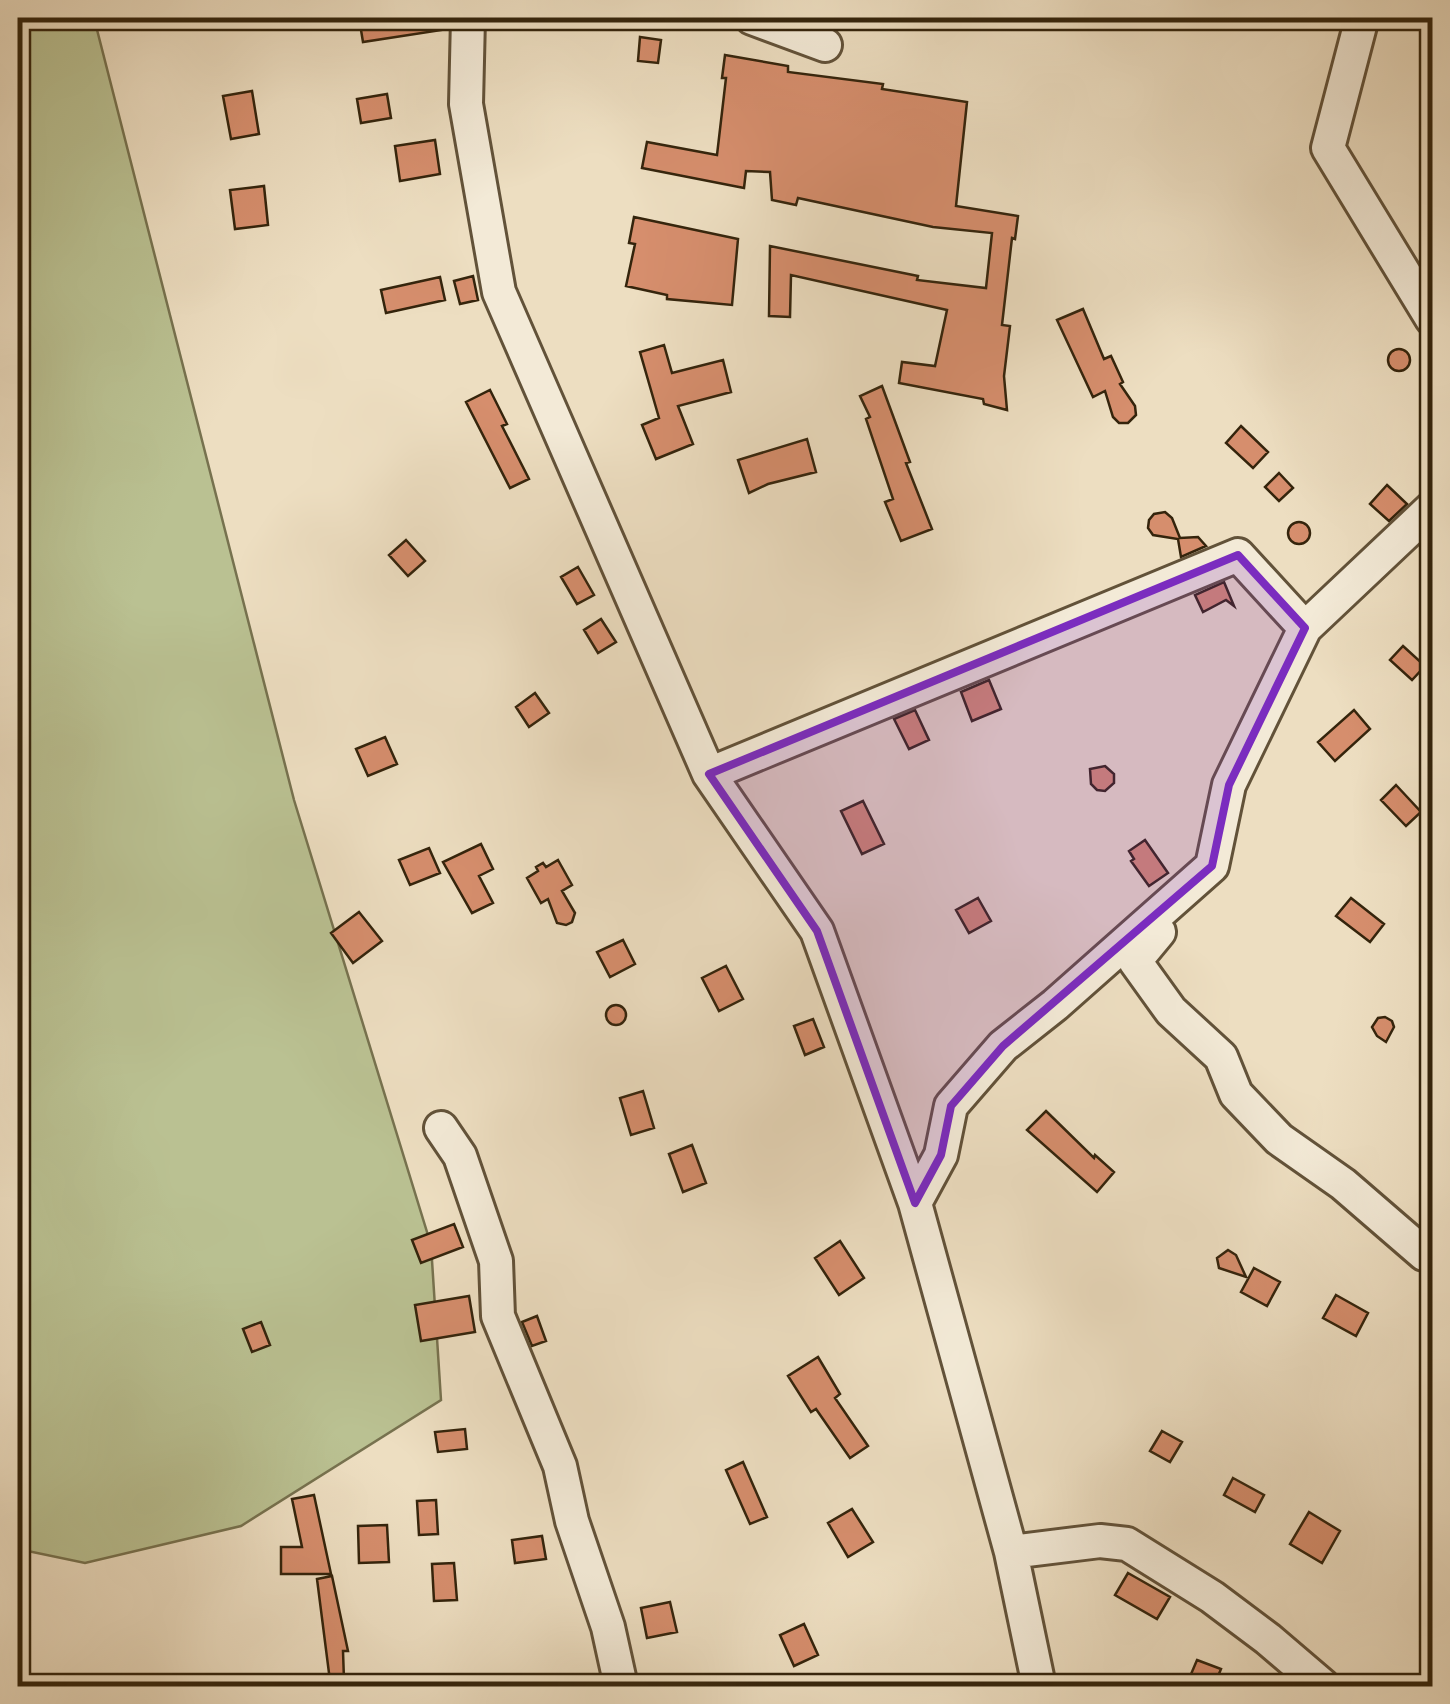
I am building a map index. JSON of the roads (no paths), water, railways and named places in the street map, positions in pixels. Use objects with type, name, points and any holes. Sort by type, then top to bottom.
[{"type":"street","points":[[468,18],[466,104],[499,292],[709,774],[817,931],[915,1203],[1011,1552],[1039,1686]]},
{"type":"street","points":[[752,18],[825,45]]},
{"type":"street","points":[[1362,18],[1328,148],[1432,319]]},
{"type":"street","points":[[1424,1254],[1343,1184],[1280,1139],[1236,1094],[1221,1057],[1172,1010],[1135,962],[1212,866],[1229,785],[1305,628],[1432,508]]},
{"type":"street","points":[[709,774],[1238,555],[1305,628]]},
{"type":"street","points":[[915,1203],[941,1155],[951,1106],[1003,1046],[1212,866]]},
{"type":"street","points":[[441,1128],[460,1156],[496,1261],[498,1316],[560,1466],[572,1521],[608,1627],[621,1686]]},
{"type":"street","points":[[1011,1552],[1100,1541],[1128,1544],[1212,1597],[1322,1686]]}]
